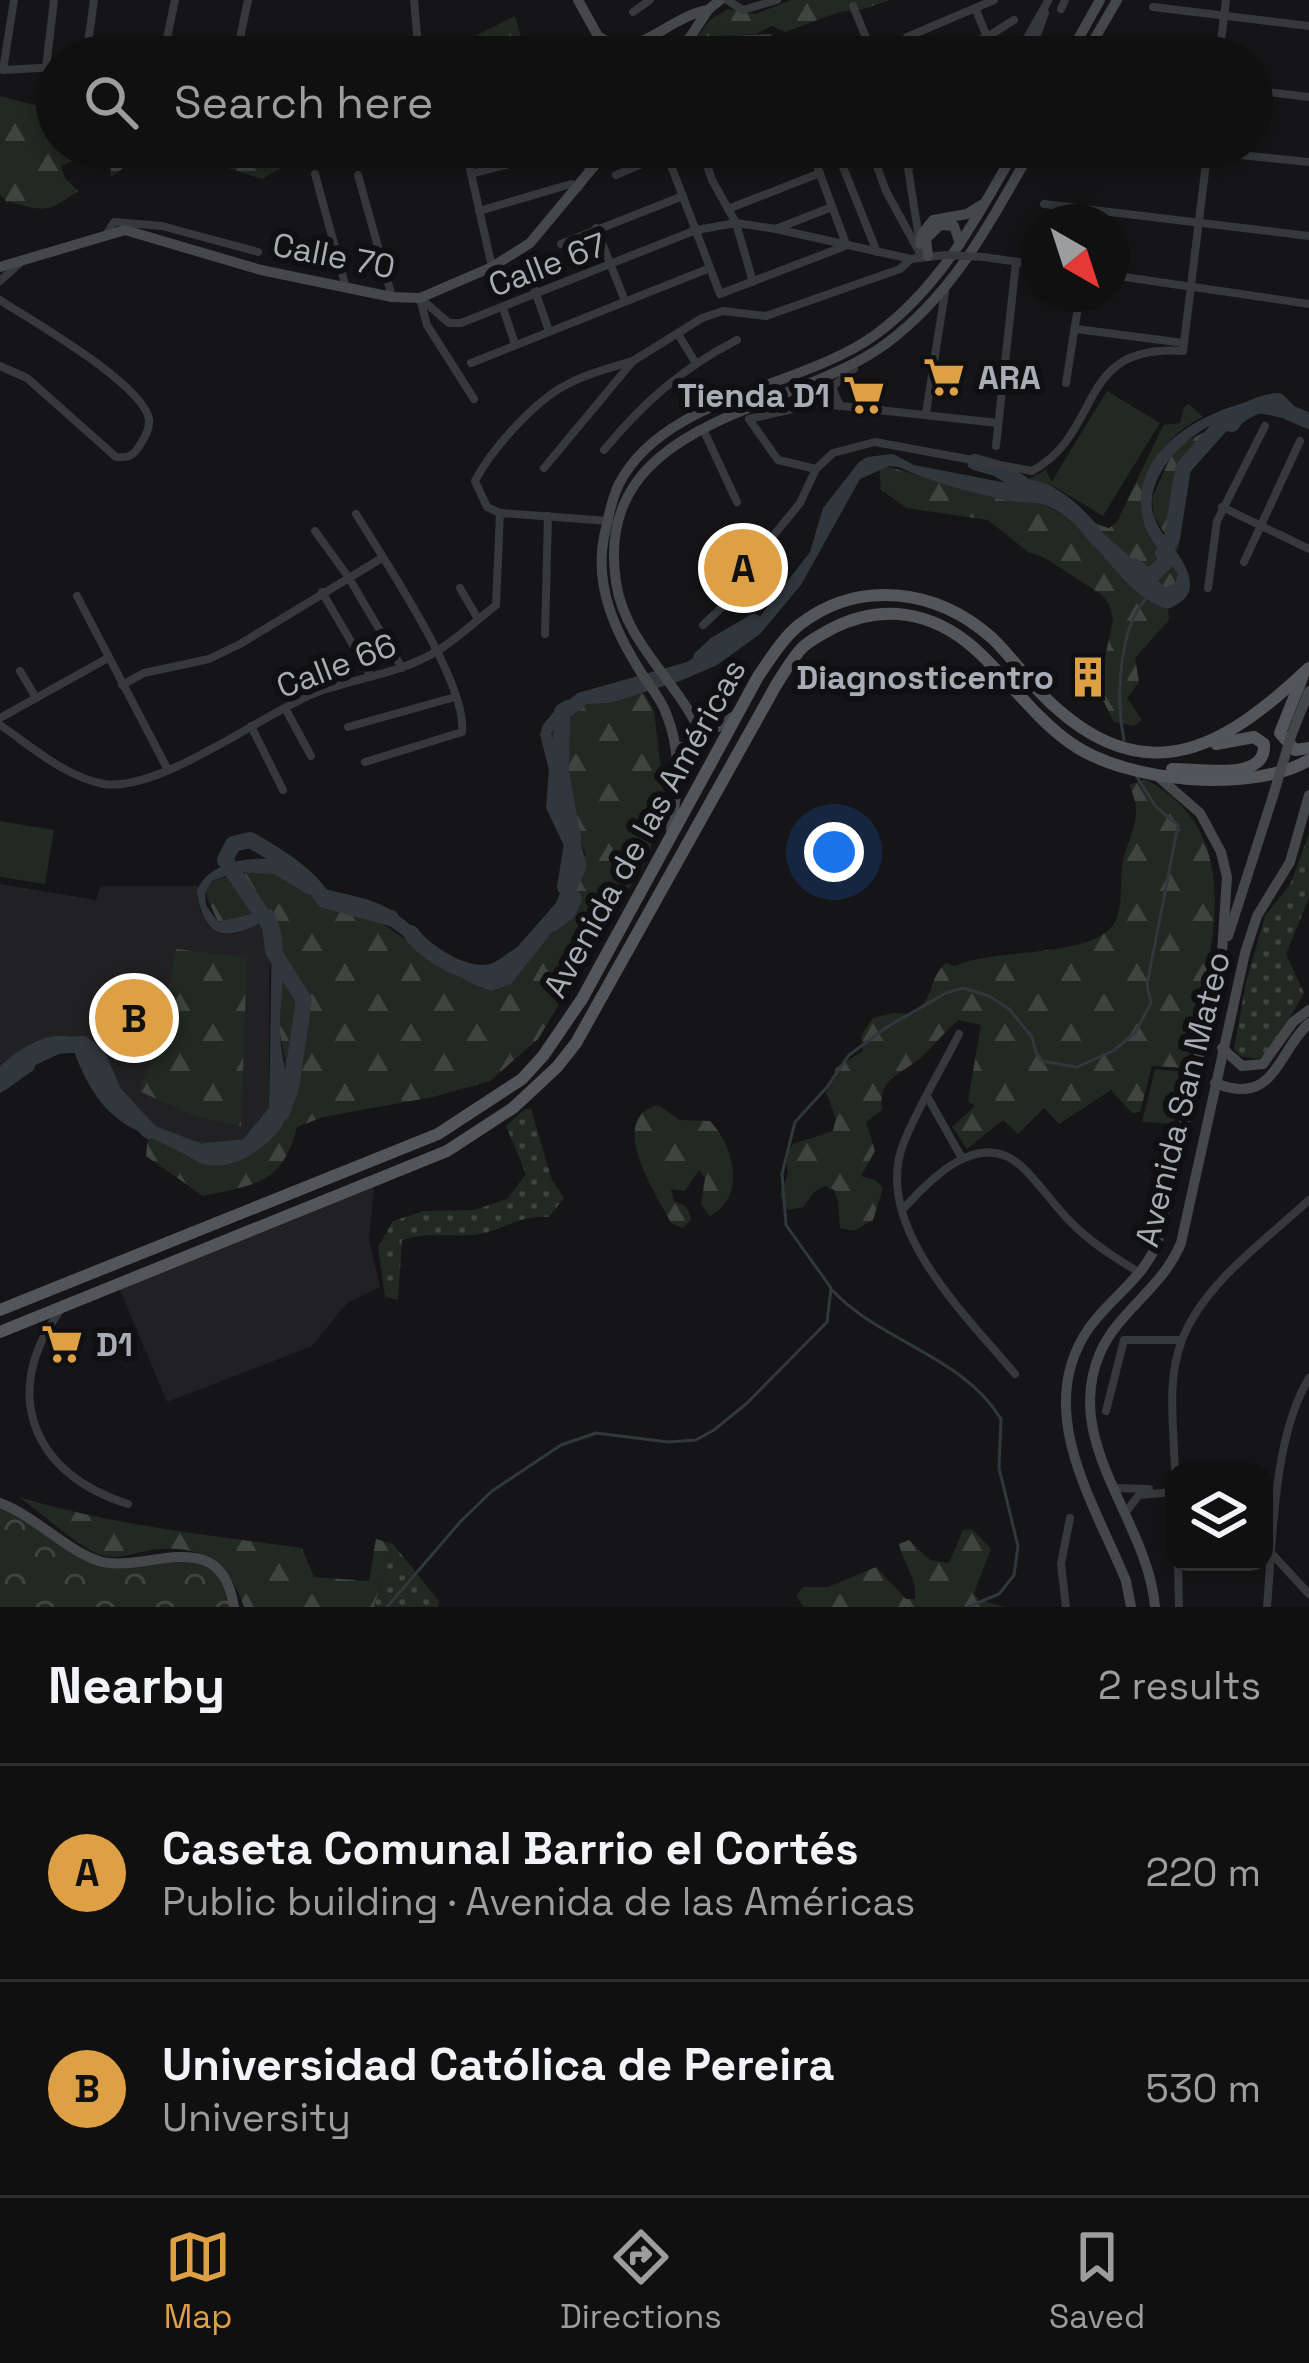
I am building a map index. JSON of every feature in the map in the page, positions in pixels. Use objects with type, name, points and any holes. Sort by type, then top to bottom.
[{"type":"main road","points":[[578,0],[597,36]]},
{"type":"main road","points":[[649,36],[723,0]]},
{"type":"main road","points":[[1080,36],[1100,0]]},
{"type":"main road","points":[[1096,36],[1117,0]]},
{"type":"main road","points":[[693,36],[708,10]]},
{"type":"main road","points":[[675,746],[685,750],[695,746],[700,732],[622,608],[614,547],[618,485],[665,436],[720,403],[858,346],[934,282],[1005,168]]},
{"type":"main road","points":[[670,839],[679,778],[675,746],[666,711],[625,646],[606,596],[603,544],[614,522],[654,462],[702,427],[866,358],[945,292],[1021,168]]},
{"type":"main road","name":"Calle 70","points":[[0,267],[124,230],[261,270],[392,297],[420,298],[492,267],[530,243],[593,170]]},
{"type":"main road","points":[[920,254],[922,234],[933,220],[967,214],[986,202]]},
{"type":"main road","points":[[920,254],[940,225],[950,224],[959,231],[959,248]]},
{"type":"main road","name":"Avenida de las Américas","points":[[0,1310],[371,1162],[464,1120],[522,1078],[582,999],[759,675],[798,626],[834,604],[857,596],[899,594],[937,603],[985,632],[1050,703],[1082,729],[1106,742],[1145,751],[1204,746],[1250,718],[1307,670]]},
{"type":"main road","name":"Avenida de las Américas","points":[[0,1332],[39,1323],[64,1306],[447,1151],[512,1108],[557,1066],[598,1008],[799,651],[809,641],[859,617],[895,611],[944,628],[973,646],[1060,736],[1104,761],[1148,772],[1228,780],[1296,768],[1309,760]]},
{"type":"main road","points":[[1307,670],[1280,733],[1294,749],[1309,748]]},
{"type":"main road","name":"Avenida San Mateo","points":[[1131,1607],[1126,1581],[1067,1437],[1064,1402],[1085,1333],[1140,1273],[1156,1248],[1222,952],[1309,691]]},
{"type":"main road","points":[[694,721],[718,727],[738,713]]},
{"type":"main road","points":[[1148,772],[1244,769],[1258,763],[1265,750],[1254,737],[1204,746]]},
{"type":"main road","name":"Avenida San Mateo","points":[[1148,772],[1200,813],[1221,852],[1227,877],[1222,952]]},
{"type":"main road","name":"Avenida San Mateo","points":[[1155,1607],[1148,1573],[1092,1430],[1090,1385],[1105,1343],[1158,1284],[1176,1256],[1256,916],[1290,862],[1309,795]]},
{"type":"main road","points":[[625,920],[640,931]]},
{"type":"main road","points":[[1222,1048],[1242,1066],[1263,1064],[1293,1022],[1309,1010]]},
{"type":"main road","points":[[1215,1083],[1241,1090],[1261,1084],[1309,1023]]},
{"type":"main road","points":[[0,1503],[101,1562],[172,1556],[206,1562],[232,1591],[234,1607]]},
{"type":"street","points":[[14,0],[3,70],[36,68]]},
{"type":"street","points":[[50,36],[54,0]]},
{"type":"street","points":[[89,36],[94,0]]},
{"type":"street","points":[[168,36],[176,0]]},
{"type":"street","points":[[240,36],[248,0]]},
{"type":"street","points":[[414,0],[417,36]]},
{"type":"street","points":[[633,12],[650,0]]},
{"type":"street","points":[[723,0],[743,10],[777,0]]},
{"type":"street","points":[[911,36],[994,0]]},
{"type":"street","points":[[1028,36],[1048,0]]},
{"type":"street","points":[[1036,36],[1048,0]]},
{"type":"street","points":[[1222,36],[1226,0]]},
{"type":"street","points":[[853,6],[865,36]]},
{"type":"street","points":[[1153,7],[1309,26]]},
{"type":"street","points":[[976,10],[987,36]]},
{"type":"street","points":[[989,36],[1014,20]]},
{"type":"street","points":[[1273,93],[1309,97]]},
{"type":"street","points":[[1273,157],[1309,162]]},
{"type":"street","points":[[470,168],[492,267]]},
{"type":"street","points":[[471,174],[492,168]]},
{"type":"street","points":[[616,175],[630,168]]},
{"type":"street","points":[[672,168],[721,294],[847,245],[818,168]]},
{"type":"street","points":[[708,168],[736,224],[753,282]]},
{"type":"street","points":[[844,168],[878,253]]},
{"type":"street","points":[[878,168],[920,254]]},
{"type":"street","points":[[908,168],[920,254]]},
{"type":"street","points":[[1183,347],[1205,168]]},
{"type":"street","points":[[728,208],[820,173]]},
{"type":"street","points":[[315,174],[345,284]]},
{"type":"street","points":[[358,175],[392,297]]},
{"type":"street","points":[[479,211],[571,184],[580,187]]},
{"type":"street","points":[[561,244],[683,196]]},
{"type":"street","points":[[776,229],[832,207]]},
{"type":"street","points":[[1129,215],[1309,236]]},
{"type":"street","points":[[106,235],[114,223],[162,226],[258,252]]},
{"type":"street","name":"Calle 67","points":[[420,298],[449,323],[503,308],[696,230],[736,224],[878,253],[920,254]]},
{"type":"street","points":[[596,228],[625,301]]},
{"type":"street","points":[[614,522],[500,513],[487,507],[475,482],[497,447],[554,392],[633,361],[701,318],[723,311],[766,316],[900,269],[920,254],[1021,263]]},
{"type":"street","points":[[0,281],[23,259]]},
{"type":"street","points":[[996,446],[1016,262]]},
{"type":"street","points":[[471,363],[710,268]]},
{"type":"street","points":[[529,271],[549,332]]},
{"type":"street","points":[[1129,278],[1309,304]]},
{"type":"street","points":[[926,413],[945,292]]},
{"type":"street","points":[[420,298],[427,326],[474,399]]},
{"type":"street","points":[[0,300],[97,362],[141,403],[149,428],[136,452],[116,457],[27,378],[0,366]]},
{"type":"street","points":[[503,308],[515,344]]},
{"type":"street","points":[[1066,383],[1078,312]]},
{"type":"street","points":[[1076,329],[1183,347]]},
{"type":"street","points":[[678,334],[695,362]]},
{"type":"street","points":[[604,450],[640,406],[695,362],[737,340]]},
{"type":"street","points":[[703,625],[734,597],[800,503],[816,469],[833,453],[875,442],[1032,471],[1065,443],[1118,362],[1142,351],[1183,347]]},
{"type":"street","points":[[841,407],[832,387],[866,358]]},
{"type":"street","points":[[544,468],[633,361]]},
{"type":"street","points":[[743,408],[814,403],[998,423]]},
{"type":"street","points":[[814,403],[749,419],[778,460],[816,469]]},
{"type":"street","points":[[1208,589],[1216,521],[1265,426]]},
{"type":"street","points":[[702,427],[737,502]]},
{"type":"street","points":[[1244,562],[1300,441]]},
{"type":"street","points":[[1222,507],[1309,549]]},
{"type":"street","points":[[460,588],[478,619],[496,605],[500,513]]},
{"type":"street","points":[[356,514],[437,651],[464,718],[462,732],[365,762]]},
{"type":"street","points":[[545,634],[548,516]]},
{"type":"street","points":[[315,531],[402,668]]},
{"type":"street","points":[[122,685],[144,673],[227,650],[382,558]]},
{"type":"street","points":[[322,592],[371,676]]},
{"type":"street","points":[[77,596],[168,770]]},
{"type":"street","name":"Calle 66","points":[[0,721],[65,769],[105,784],[126,783],[168,770],[285,708],[402,668],[437,651],[478,619]]},
{"type":"street","points":[[0,721],[108,658]]},
{"type":"street","points":[[20,670],[36,698]]},
{"type":"street","points":[[348,728],[455,697]]},
{"type":"street","points":[[285,708],[310,757]]},
{"type":"street","points":[[251,726],[283,790]]},
{"type":"street","points":[[959,1034],[901,1152],[902,1210],[932,1274],[1015,1374]]},
{"type":"street","points":[[928,1097],[962,1158]]},
{"type":"street","points":[[902,1210],[934,1178],[962,1158],[985,1150],[1010,1157],[1077,1228],[1140,1273]]},
{"type":"street","points":[[1175,1463],[1173,1379],[1181,1340],[1202,1304],[1309,1200]]},
{"type":"street","points":[[39,1323],[21,1390],[27,1426],[56,1465],[80,1485],[128,1504]]},
{"type":"street","points":[[1106,1411],[1124,1340],[1181,1340]]},
{"type":"street","points":[[1273,1540],[1290,1424],[1309,1378]]},
{"type":"street","points":[[1114,1487],[1165,1490]]},
{"type":"street","points":[[1124,1515],[1139,1496],[1165,1492]]},
{"type":"street","points":[[1066,1607],[1060,1575],[1070,1518]]},
{"type":"street","points":[[1273,1556],[1309,1594]]},
{"type":"street","points":[[1178,1571],[1179,1607]]},
{"type":"street","points":[[1267,1607],[1270,1571]]},
{"type":"shaded area","points":[[1247,402],[1309,413],[1309,427],[1268,415],[1238,415],[1205,428],[1164,467],[1156,482],[1152,510],[1183,561],[1190,583],[1186,596],[1168,609],[1138,593],[1073,523],[1052,508],[965,490],[899,467],[889,466],[860,479],[801,585],[760,634],[717,665],[680,681],[610,703],[587,704],[551,733],[560,758],[557,797],[578,834],[587,866],[567,913],[511,984],[491,991],[468,982],[370,912],[307,894],[274,874],[235,872],[212,881],[205,893],[206,905],[218,922],[271,909],[281,932],[280,1027],[288,1109],[273,1138],[249,1156],[223,1165],[202,1164],[124,1123],[97,1097],[73,1049],[50,1049],[30,1059],[0,1094],[0,1067],[7,1060],[36,1042],[68,1037],[82,1044],[103,1067],[121,1113],[218,1150],[247,1147],[269,1120],[272,932],[264,921],[227,934],[211,927],[197,891],[211,872],[249,859],[275,860],[320,887],[387,908],[451,959],[480,971],[496,971],[556,903],[570,868],[546,808],[549,770],[540,734],[543,725],[578,693],[687,662],[759,618],[810,552],[823,508],[859,462],[893,454],[914,465],[1042,490],[1105,535],[1166,588],[1175,584],[1178,574],[1145,527],[1144,480],[1153,461],[1185,430]]},
{"type":"shaded area","points":[[0,884],[96,900],[101,886],[198,886],[200,910],[209,927],[222,934],[237,934],[264,920],[270,926],[269,1120],[247,1147],[179,1138],[121,1113],[103,1068],[91,1062],[87,1052],[38,1041],[0,1067]]},
{"type":"shaded area","points":[[375,1180],[369,1239],[380,1287],[347,1303],[312,1346],[167,1402],[118,1285]]},
{"type":"green space","points":[[791,0],[890,0],[785,32],[772,26],[756,34],[698,36],[711,19],[728,9],[756,14]]},
{"type":"green space","points":[[515,16],[521,36],[475,36]]},
{"type":"green space","points":[[0,96],[36,105],[36,168],[62,168],[78,191],[43,209],[7,202],[0,194]]},
{"type":"green space","points":[[228,168],[281,168],[262,179]]},
{"type":"green space","points":[[1107,391],[1160,423],[1103,516],[1050,484]]},
{"type":"green space","points":[[1189,404],[1203,417],[1163,448],[1143,493],[1145,527],[1178,574],[1175,584],[1166,588],[1055,498],[1020,487],[1021,478],[1046,470],[1058,495],[1109,528],[1117,522],[1164,425],[1180,423]]},
{"type":"green space","points":[[1235,417],[1217,438],[1192,447],[1181,461],[1175,486],[1180,525],[1176,553],[1154,516],[1152,498],[1172,454],[1183,443]]},
{"type":"green space","points":[[879,464],[989,496],[1051,508],[1073,523],[1138,593],[1168,609],[1169,620],[1135,658],[1139,682],[1127,698],[1142,720],[1134,726],[1114,722],[1098,690],[1113,620],[1102,595],[1028,552],[988,520],[907,508],[881,490]]},
{"type":"green space","points":[[644,693],[654,711],[665,803],[647,859],[538,1039],[490,1081],[433,1097],[323,1117],[297,1127],[283,1161],[252,1184],[203,1196],[146,1156],[148,1136],[263,1147],[282,1112],[282,943],[270,910],[218,922],[205,893],[212,881],[260,866],[324,900],[362,910],[468,982],[511,984],[586,854],[557,797],[551,734],[587,704]]},
{"type":"green space","points":[[1145,779],[1180,804],[1202,835],[1212,870],[1211,949],[1186,1068],[1152,1066],[1140,1112],[1132,1113],[1111,1090],[1059,1124],[1044,1108],[1018,1134],[1003,1120],[967,1149],[952,1127],[975,1106],[968,1101],[981,1025],[959,1020],[894,1076],[884,1089],[882,1110],[866,1122],[875,1151],[861,1176],[883,1188],[873,1220],[854,1231],[840,1228],[838,1201],[834,1190],[825,1186],[803,1207],[788,1210],[780,1195],[788,1174],[786,1157],[793,1144],[833,1131],[836,1118],[826,1093],[836,1068],[863,1051],[861,1036],[873,1018],[914,1014],[946,963],[955,966],[1086,942],[1104,934],[1115,922],[1123,860],[1135,819],[1130,785]]},
{"type":"green space","points":[[0,821],[54,830],[45,884],[0,877]]},
{"type":"green space","points":[[1309,834],[1309,898],[1286,954],[1304,993],[1278,1038],[1259,1059],[1240,1056],[1234,1049],[1265,916],[1290,885]]},
{"type":"green space","points":[[176,949],[247,957],[241,1126],[199,1118],[139,1091],[158,1040]]},
{"type":"green space","points":[[1155,1069],[1184,1072],[1174,1124],[1142,1122]]},
{"type":"green space","points":[[658,1105],[680,1120],[710,1121],[725,1144],[733,1171],[729,1197],[710,1216],[701,1205],[705,1178],[699,1170],[685,1191],[671,1189],[674,1201],[686,1207],[690,1216],[683,1228],[672,1224],[656,1195],[635,1141],[643,1113]]},
{"type":"green space","points":[[531,1109],[552,1180],[564,1198],[549,1217],[483,1234],[402,1240],[398,1300],[385,1297],[378,1247],[393,1221],[424,1211],[474,1210],[507,1199],[526,1174],[506,1126]]},
{"type":"green space","points":[[19,1497],[124,1522],[302,1548],[314,1577],[369,1581],[376,1539],[393,1544],[374,1607],[244,1607],[230,1577],[198,1553],[169,1549],[102,1556]]},
{"type":"green space","points":[[0,1503],[101,1562],[192,1557],[217,1571],[234,1607],[0,1607]]},
{"type":"green space","points":[[972,1529],[991,1549],[974,1593],[978,1599],[1004,1607],[804,1607],[796,1596],[803,1587],[828,1587],[876,1567],[906,1599],[915,1599],[899,1544],[909,1540],[930,1560],[949,1563],[963,1530]]},
{"type":"green space","points":[[393,1544],[439,1601],[438,1607],[374,1607]]},
{"type":"waterway","points":[[1134,566],[1150,577],[1169,559],[1163,553],[1172,538],[1183,468],[1224,422],[1232,424],[1252,408],[1278,401],[1309,421]]},
{"type":"waterway","points":[[975,462],[996,468],[1021,483],[1020,487],[1054,497],[1098,540]]},
{"type":"waterway","points":[[1124,740],[1121,667],[1129,629],[1145,600]]},
{"type":"waterway","points":[[701,658],[754,622]]},
{"type":"waterway","points":[[553,923],[567,913],[574,899],[565,887],[573,838],[561,773],[562,712],[568,708]]},
{"type":"waterway","points":[[387,1607],[492,1491],[561,1445],[596,1433],[668,1442],[696,1440],[746,1404],[827,1322],[831,1288],[786,1225],[782,1174],[795,1122],[849,1055],[887,1027],[963,988],[1009,1009],[1032,1037],[1042,1061],[1077,1067],[1113,1051],[1135,1033],[1151,1003],[1147,985],[1178,825],[1156,807],[1137,777]]},
{"type":"waterway","points":[[206,1151],[247,1147],[275,1113],[282,1112],[291,1087],[304,1000],[273,951],[270,926],[225,860],[233,844],[250,840],[270,852],[301,874],[324,900],[391,918]]},
{"type":"waterway","points":[[411,933],[438,957],[475,972],[497,970],[522,954]]},
{"type":"waterway","points":[[0,1084],[27,1065],[27,1060],[57,1046],[83,1044],[97,1054],[114,1093],[149,1131]]},
{"type":"waterway","points":[[833,1291],[874,1324],[944,1364],[985,1398],[1001,1419],[999,1468],[1018,1546],[1014,1575],[999,1594],[968,1607]]},
{"type":"place","name":"ARA","points":[[944,377]]},
{"type":"place","name":"Tienda D1","points":[[864,395]]},
{"type":"place","name":"Caseta Comunal Barrio el Cortés","points":[[743,568]]},
{"type":"place","name":"Diagnosticentro","points":[[1088,677]]},
{"type":"place","name":"Universidad Católica de Pereira","points":[[134,1018]]},
{"type":"place","name":"D1","points":[[62,1344]]}]
